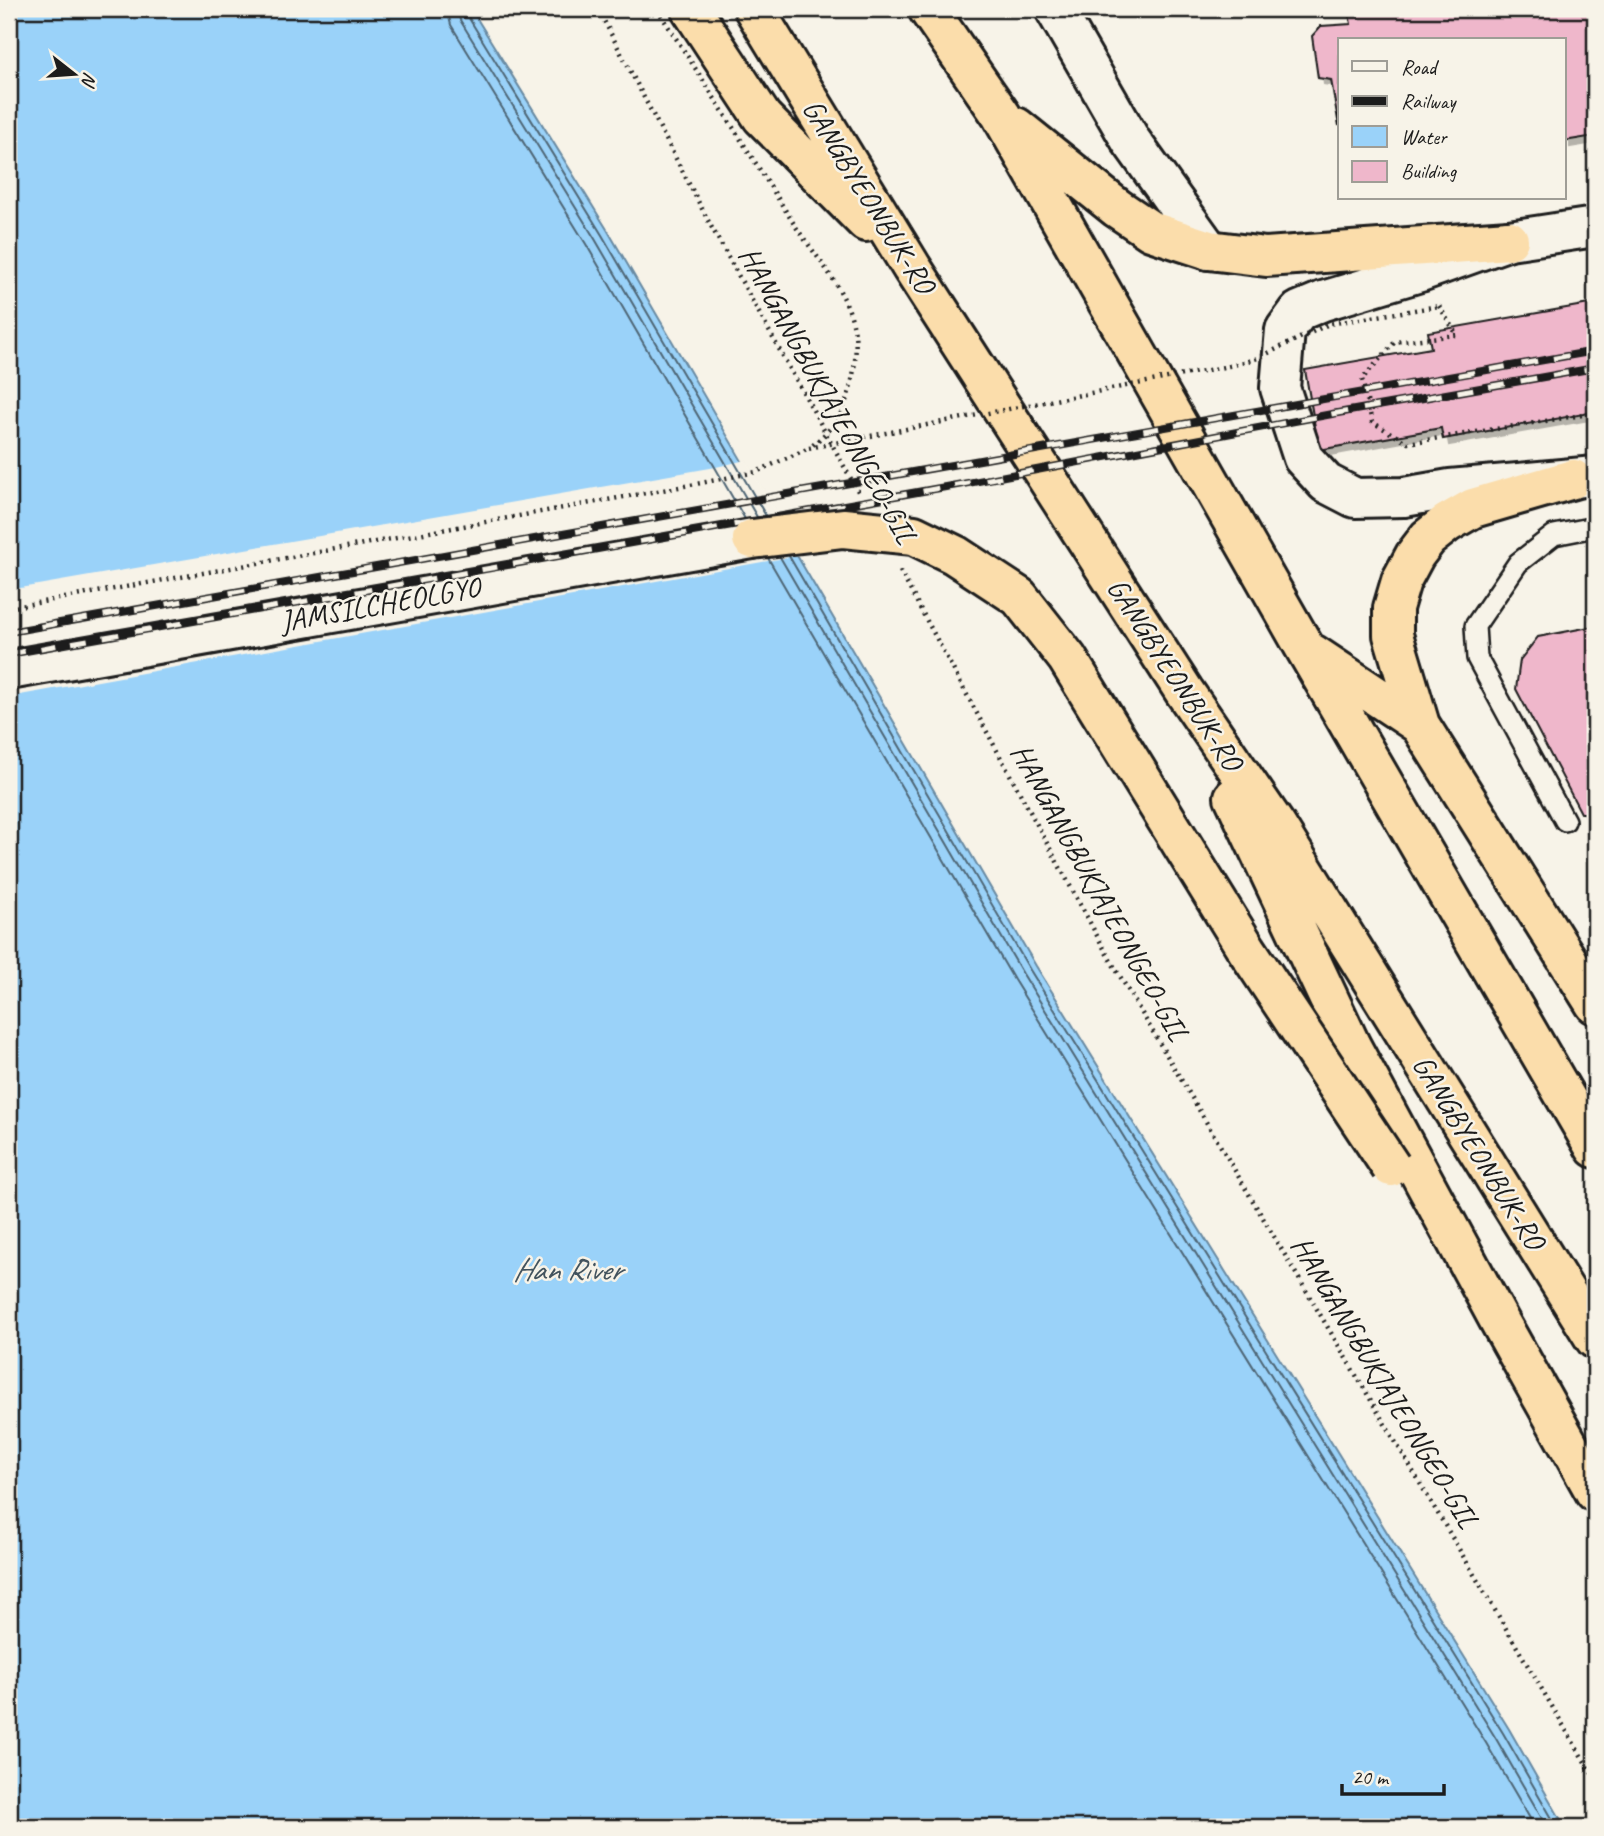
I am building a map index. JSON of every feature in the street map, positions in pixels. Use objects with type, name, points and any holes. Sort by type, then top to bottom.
[{"type":"highway","points":[[691,9],[762,117],[912,268]]},
{"type":"highway","name":"GANGBYEONBUK-RO","points":[[754,9],[912,268],[1184,691],[1278,827],[1595,1339]]},
{"type":"highway","points":[[928,9],[1001,115],[1595,1148]]},
{"type":"highway","points":[[1001,115],[1117,208],[1151,231],[1209,250],[1266,257],[1509,240]]},
{"type":"highway","points":[[1584,477],[1474,508],[1447,523],[1428,538],[1415,555],[1401,581],[1392,608],[1393,635],[1420,724],[1595,1004]]},
{"type":"highway","points":[[752,539],[843,528],[914,535],[955,555],[1019,597],[1067,658],[1248,950],[1391,1167],[1501,1324]]},
{"type":"highway","points":[[1307,650],[1420,724]]},
{"type":"highway","points":[[1184,691],[1351,1046],[1501,1324],[1583,1458],[1595,1492]]},
{"type":"street","points":[[1055,9],[1131,141],[1209,250]]},
{"type":"street","points":[[1584,477],[1450,489],[1404,496],[1355,498],[1326,483],[1303,458],[1280,388],[1285,330],[1299,312],[1323,301],[1420,272],[1509,240],[1595,227]]},
{"type":"street","name":"JAMSILCHEOLGYO","points":[[9,670],[752,539]]},
{"type":"lane","points":[[1565,821],[1477,658],[1475,626],[1518,563],[1555,535],[1595,527]]},
{"type":"path","name":"HANGANGBUKJAJEONGEO-GIL","points":[[598,9],[712,228],[861,497]]},
{"type":"path","points":[[657,9],[797,228],[834,280],[848,308],[855,335],[856,355],[849,388],[836,420],[810,448]]},
{"type":"path","points":[[9,608],[756,472],[810,448],[1234,365],[1258,358],[1329,324],[1439,306],[1457,335],[1395,342],[1362,379],[1372,422],[1408,443],[1595,413]]},
{"type":"path","name":"HANGANGBUKJAJEONGEO-GIL","points":[[900,569],[1108,956],[1595,1779]]},
{"type":"water","name":"Han River","points":[[9,9],[471,9],[608,231],[1036,966],[1509,1729],[1565,1827],[9,1827]]},
{"type":"pier","points":[[746,460],[801,555],[9,697],[9,590]]},
{"type":"building","points":[[1348,9],[1595,9],[1595,136],[1566,141],[1566,38],[1338,38],[1338,120],[1331,80],[1318,78],[1312,36],[1321,26],[1351,24]]},
{"type":"building","points":[[1595,303],[1595,412],[1443,439],[1441,428],[1319,450],[1305,370],[1431,348],[1428,332]]},
{"type":"building","points":[[1595,626],[1595,813],[1581,813],[1516,689],[1520,660],[1538,637]]},
{"type":"railway","points":[[9,632],[1595,351]]},
{"type":"railway","points":[[9,654],[1595,368]]}]
